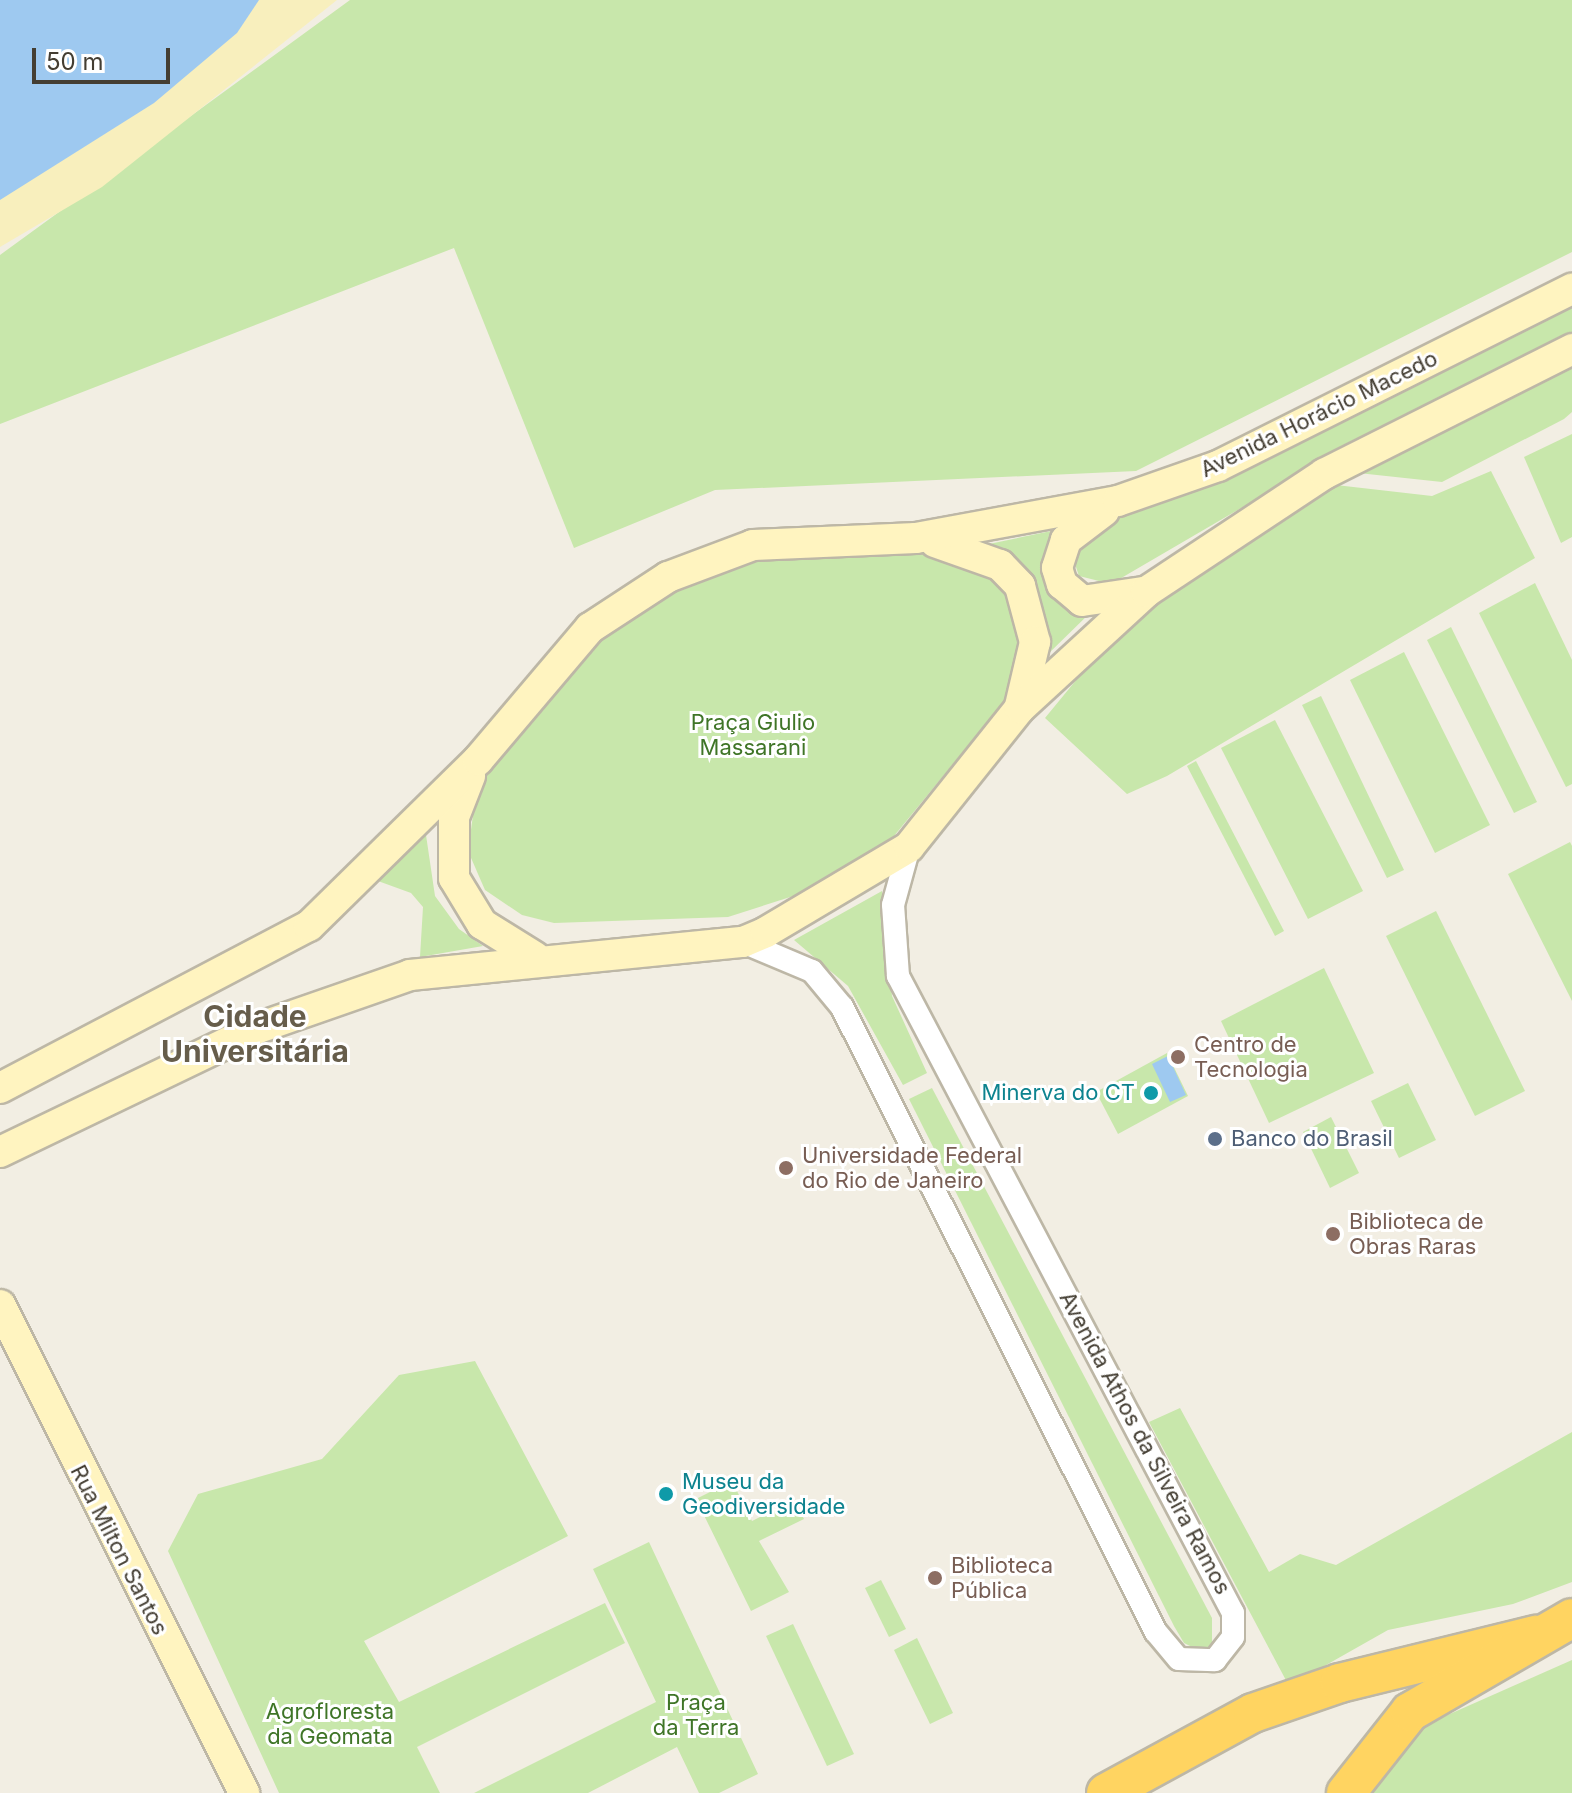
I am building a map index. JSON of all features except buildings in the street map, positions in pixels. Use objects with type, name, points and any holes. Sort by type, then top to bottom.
[{"type":"highway","points":[[1346,1793],[1410,1712],[1536,1635],[1572,1618]]},
{"type":"highway","points":[[1106,1793],[1253,1713],[1340,1683],[1536,1635]]},
{"type":"street","name":"Avenida Horácio Macedo","points":[[916,538],[1118,501],[1218,466],[1572,289]]},
{"type":"street","points":[[0,1152],[271,1023],[396,980],[535,957],[743,942],[909,847],[1020,708],[1146,592],[1324,474],[1572,349]]},
{"type":"street","points":[[1118,501],[1066,540],[1057,568],[1062,584],[1082,601],[1146,592]]},
{"type":"street","points":[[0,1088],[309,926],[478,760],[590,628],[668,577],[753,545],[916,538],[969,548],[1020,586],[1035,642],[1020,708]]},
{"type":"street","points":[[478,760],[454,817],[454,878],[482,924],[535,957]]},
{"type":"street","name":"Avenida Athos da Silveira Ramos","points":[[743,942],[812,971],[842,1007],[1156,1632],[1179,1659],[1215,1660],[1230,1643],[1233,1613],[898,976],[893,905],[909,847]]},
{"type":"street","points":[[0,1162],[114,1096]]},
{"type":"street","name":"Rua Milton Santos","points":[[0,1305],[244,1793]]},
{"type":"green space","points":[[350,0],[1572,0],[1572,252],[1136,471],[715,490],[574,548],[454,248],[0,424],[0,255]]},
{"type":"green space","points":[[1572,301],[1572,338],[1260,497],[1111,584],[1079,576],[1073,558],[1086,534]]},
{"type":"green space","points":[[1572,356],[1572,412],[1564,419],[1442,482],[1349,472]]},
{"type":"green space","points":[[1572,434],[1572,537],[1561,543],[1524,457]]},
{"type":"green space","points":[[1491,471],[1535,558],[1167,776],[1127,794],[1045,718],[1114,634],[1327,484],[1432,496]]},
{"type":"green space","points":[[1056,530],[1044,570],[1093,610],[1045,657],[1041,601],[1028,577],[989,544]]},
{"type":"green space","name":"Praça Giulio Massarani","points":[[911,549],[945,553],[1001,576],[1026,624],[1008,697],[894,836],[806,892],[728,917],[554,923],[522,915],[485,890],[468,851],[475,801],[492,765],[594,644],[674,590],[745,563]]},
{"type":"green space","points":[[1535,583],[1572,660],[1572,784],[1566,787],[1479,613]]},
{"type":"green space","points":[[1451,627],[1537,802],[1514,813],[1427,640]]},
{"type":"green space","points":[[1404,652],[1490,825],[1435,853],[1350,680]]},
{"type":"green space","points":[[1321,696],[1404,870],[1387,878],[1302,705]]},
{"type":"green space","points":[[1275,720],[1363,891],[1308,919],[1221,748]]},
{"type":"green space","points":[[1196,761],[1284,931],[1275,936],[1187,766]]},
{"type":"green space","points":[[426,835],[435,896],[459,929],[483,946],[420,957],[423,907],[411,893],[378,881]]},
{"type":"green space","points":[[1570,842],[1572,846],[1572,1001],[1508,874]]},
{"type":"green space","points":[[882,891],[892,996],[927,1073],[903,1085],[848,986],[794,940]]},
{"type":"green space","points":[[1436,911],[1525,1091],[1475,1116],[1386,936]]},
{"type":"green space","points":[[1324,968],[1374,1073],[1269,1123],[1221,1021]]},
{"type":"green space","points":[[1167,1053],[1188,1096],[1118,1134],[1096,1092]]},
{"type":"green space","points":[[1408,1083],[1436,1140],[1399,1158],[1371,1101]]},
{"type":"green space","points":[[932,1088],[1212,1618],[1212,1647],[1200,1651],[1184,1643],[1174,1626],[909,1099]]},
{"type":"green space","points":[[1331,1117],[1359,1173],[1330,1188],[1303,1132]]},
{"type":"green space","name":"Agrofloresta da Geomata","points":[[475,1361],[568,1536],[364,1641],[399,1702],[605,1603],[625,1643],[417,1747],[440,1793],[279,1793],[168,1551],[198,1494],[322,1459],[399,1375]]},
{"type":"green space","points":[[1180,1408],[1269,1572],[1300,1554],[1336,1565],[1572,1432],[1572,1582],[1513,1604],[1388,1630],[1289,1686],[1149,1422]]},
{"type":"green space","points":[[732,1481],[752,1521],[794,1500],[804,1519],[759,1541],[789,1592],[751,1611],[696,1499]]},
{"type":"green space","name":"Praça da Terra","points":[[649,1542],[758,1774],[719,1793],[699,1793],[677,1747],[588,1793],[474,1793],[656,1702],[593,1569]]},
{"type":"green space","points":[[881,1580],[906,1629],[889,1637],[865,1588]]},
{"type":"green space","points":[[793,1624],[854,1754],[827,1766],[766,1636]]},
{"type":"green space","points":[[917,1638],[953,1713],[930,1724],[894,1650]]},
{"type":"green space","points":[[1572,1660],[1572,1793],[1370,1793],[1425,1725]]},
{"type":"sand","points":[[258,0],[337,0],[102,187],[0,247],[0,197]]},
{"type":"water","points":[[0,0],[259,0],[237,33],[154,103],[0,200]]},
{"type":"water","points":[[1168,1056],[1186,1095],[1170,1102],[1152,1064]]},
{"type":"place","name":"Centro de Tecnologia","points":[[1178,1057]]},
{"type":"place","name":"Minerva do CT","points":[[1151,1093]]},
{"type":"place","name":"Banco do Brasil","points":[[1215,1139]]},
{"type":"place","name":"Universidade Federal do Rio de Janeiro","points":[[786,1168]]},
{"type":"place","name":"Biblioteca de Obras Raras","points":[[1333,1234]]},
{"type":"place","name":"Museu da Geodiversidade","points":[[666,1494]]},
{"type":"place","name":"Biblioteca Pública","points":[[935,1578]]},
{"type":"district","name":"Cidade Universitária","points":[[255,1033]]}]
